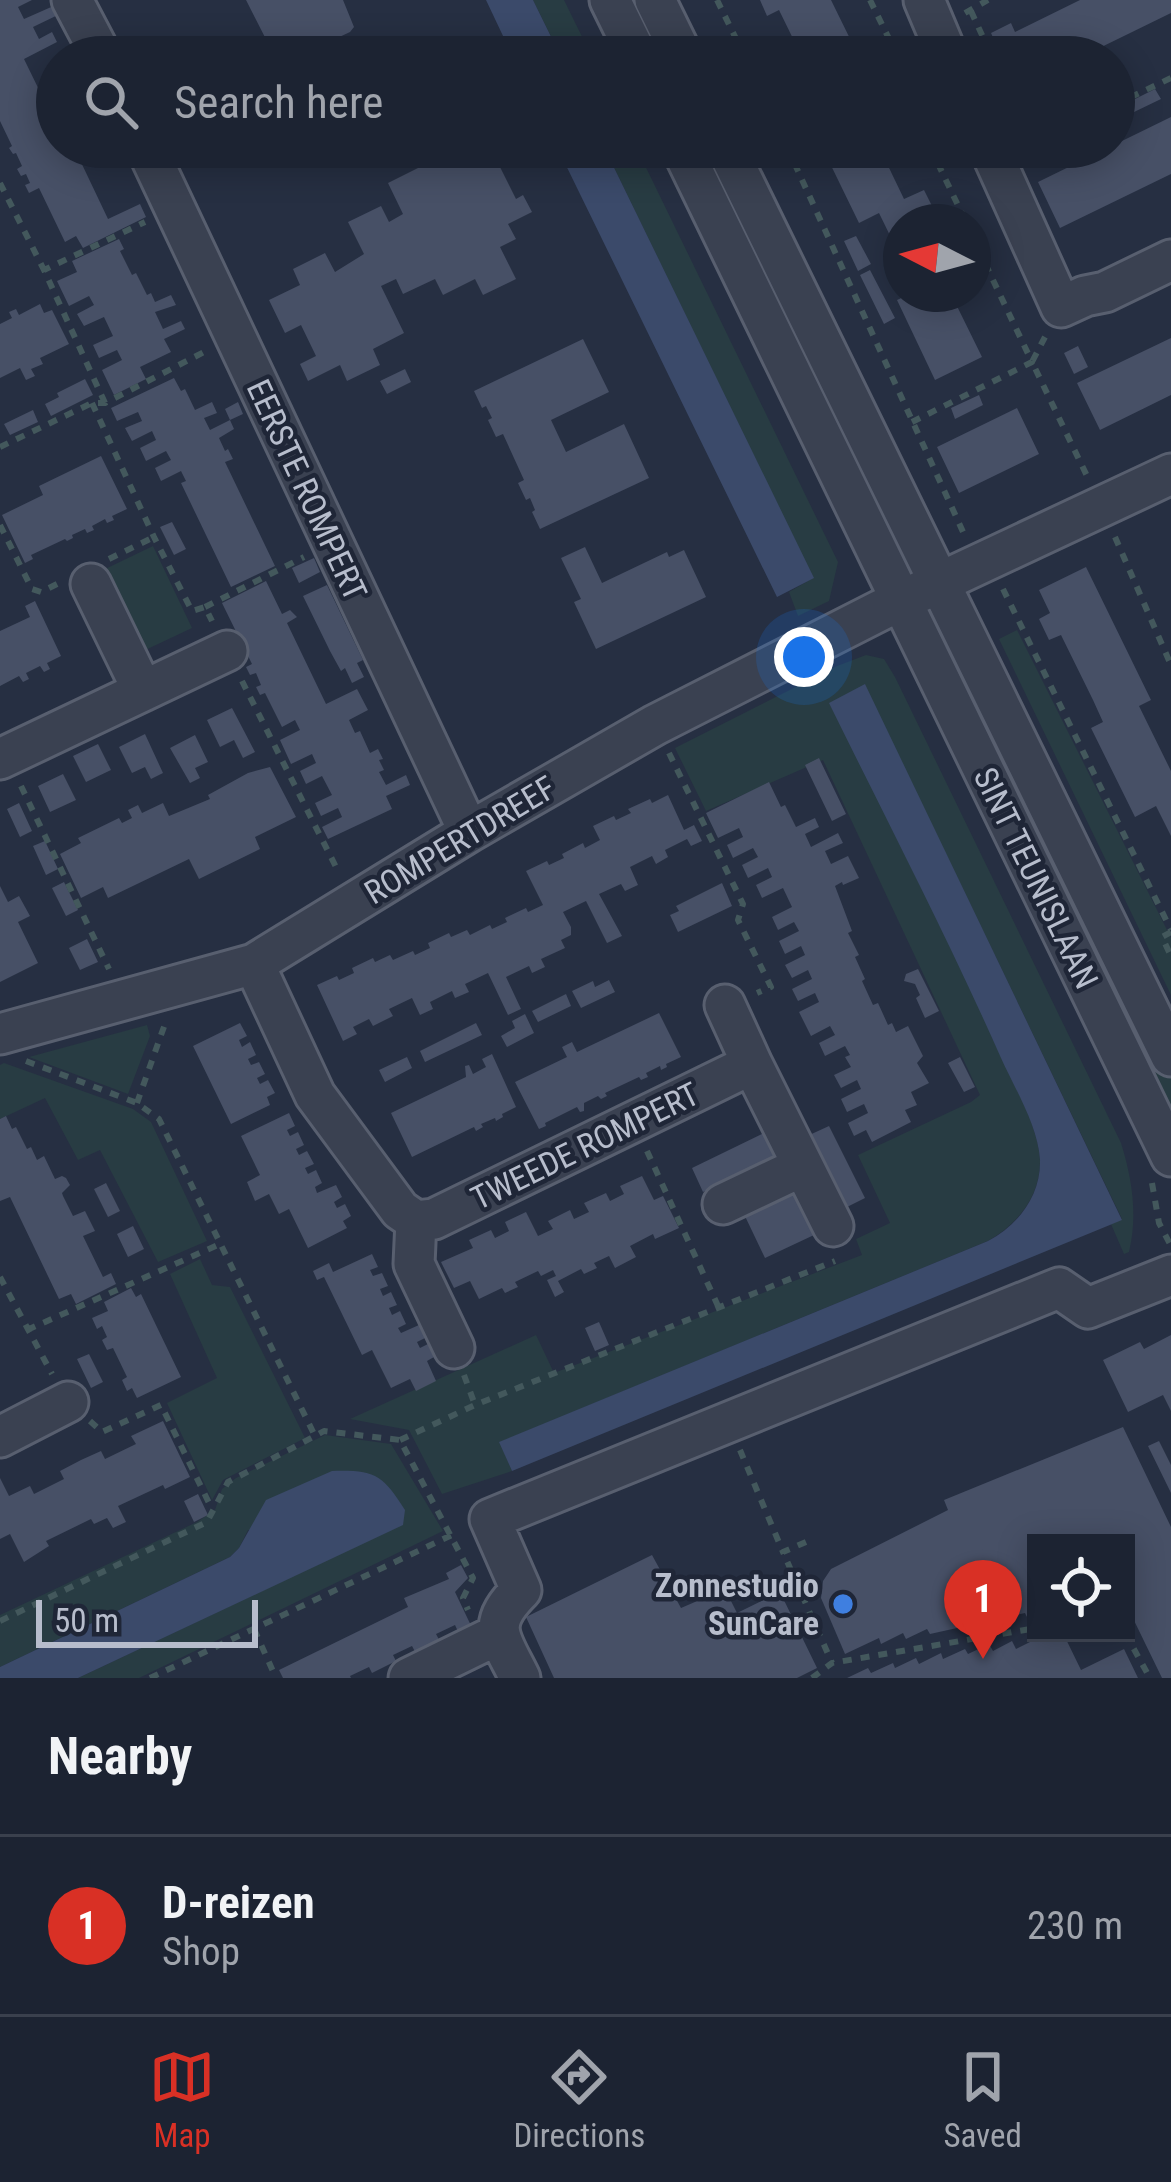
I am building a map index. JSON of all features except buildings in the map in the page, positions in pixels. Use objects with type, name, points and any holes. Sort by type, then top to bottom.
[{"type":"street","points":[[72,0],[91,36]]},
{"type":"street","points":[[610,0],[628,36]]},
{"type":"street","points":[[655,0],[673,36]]},
{"type":"street","points":[[924,0],[940,36]]},
{"type":"street","name":"EERSTE ROMPERT","points":[[156,168],[469,832]]},
{"type":"street","name":"SINT TEUNISLAAN","points":[[691,168],[1171,1156]]},
{"type":"street","name":"SINT TEUNISLAAN","points":[[736,168],[1171,1056]]},
{"type":"street","points":[[998,168],[1061,307],[1171,260]]},
{"type":"street","points":[[902,600],[1171,474]]},
{"type":"street","points":[[91,584],[143,691]]},
{"type":"street","name":"ROMPERTDREEF","points":[[9,1031],[254,964],[655,724],[902,600]]},
{"type":"street","points":[[3,757],[227,651]]},
{"type":"street","points":[[254,964],[315,1095],[400,1210],[416,1221],[414,1264],[454,1348]]},
{"type":"street","points":[[725,1005],[833,1226]]},
{"type":"street","name":"TWEEDE ROMPERT","points":[[416,1221],[434,1220],[752,1064]]},
{"type":"street","points":[[723,1204],[803,1166]]},
{"type":"street","points":[[409,1678],[472,1653],[521,1590],[490,1519],[1059,1288],[1088,1308],[1170,1279]]},
{"type":"street","points":[[0,1437],[68,1402]]},
{"type":"street","points":[[472,1653],[520,1678]]},
{"type":"path","points":[[717,0],[735,36]]},
{"type":"path","points":[[870,0],[888,36]]},
{"type":"path","points":[[970,10],[982,36]]},
{"type":"path","points":[[1135,95],[1171,78]]},
{"type":"path","points":[[797,168],[912,422],[1171,931],[1162,937],[1171,956]]},
{"type":"path","points":[[940,168],[957,204]]},
{"type":"path","points":[[0,183],[105,403]]},
{"type":"path","points":[[44,270],[175,208]]},
{"type":"path","points":[[991,276],[1171,665]]},
{"type":"path","points":[[912,422],[1032,362],[1061,307]]},
{"type":"path","points":[[0,447],[92,404],[105,403],[234,337]]},
{"type":"path","points":[[205,607],[332,543]]},
{"type":"path","points":[[655,724],[743,904],[738,920],[771,987],[725,1005]]},
{"type":"path","points":[[3,757],[124,1000]]},
{"type":"path","points":[[137,1103],[179,985]]},
{"type":"path","points":[[9,1031],[27,1063],[137,1103],[159,1118],[315,1436]]},
{"type":"path","points":[[634,1123],[718,1306]]},
{"type":"path","points":[[1159,1223],[1171,1217]]},
{"type":"path","points":[[0,1621],[207,1522],[228,1482],[324,1431],[400,1440],[847,1256],[833,1226]]},
{"type":"path","points":[[27,1330],[220,1244]]},
{"type":"path","points":[[0,1277],[68,1402],[102,1432],[161,1405],[213,1511]]},
{"type":"path","points":[[728,1422],[832,1663]]},
{"type":"path","points":[[400,1440],[473,1578],[463,1598],[472,1653]]},
{"type":"path","points":[[150,1678],[490,1519]]},
{"type":"path","points":[[783,1552],[806,1542]]},
{"type":"path","points":[[254,1629],[275,1678]]},
{"type":"path","points":[[812,1678],[832,1663],[1027,1630]]},
{"type":"path","points":[[1130,1642],[1150,1678]]},
{"type":"shaded area","points":[[533,0],[564,0],[582,36],[551,36]]},
{"type":"shaded area","points":[[614,168],[646,168],[838,562],[829,601],[798,616],[789,592],[813,578]]},
{"type":"shaded area","points":[[153,546],[192,628],[139,653],[101,571]]},
{"type":"shaded area","points":[[1017,630],[1171,938],[1171,995],[999,639]]},
{"type":"shaded area","points":[[964,654],[1171,1077],[1171,1135],[941,664]]},
{"type":"shaded area","points":[[866,655],[884,659],[895,677],[1121,1143],[1133,1197],[1129,1252],[1124,1254],[1111,1224],[1122,1219],[864,684],[986,1023],[1033,1127],[1040,1160],[1032,1197],[1009,1226],[988,1241],[500,1442],[512,1471],[442,1494],[409,1430],[350,1419],[536,1335],[554,1373],[862,1255],[856,1239],[890,1223],[858,1155],[980,1095],[823,760],[706,811],[675,748]]},
{"type":"shaded area","points":[[147,1025],[150,1036],[128,1094],[29,1057]]},
{"type":"shaded area","points":[[0,1065],[133,1109],[151,1122],[207,1241],[158,1262],[100,1150],[78,1160],[45,1098],[0,1119]]},
{"type":"shaded area","points":[[200,1259],[212,1285],[230,1287],[305,1438],[223,1480],[212,1500],[167,1403],[217,1378],[170,1274]]},
{"type":"shaded area","points":[[325,1435],[391,1444],[443,1531],[139,1678],[78,1678],[403,1524],[248,1530],[230,1557],[0,1667],[0,1615],[197,1522],[215,1510],[222,1489],[236,1478]]},
{"type":"water","points":[[486,0],[533,0],[551,36],[503,36]]},
{"type":"water","points":[[567,168],[614,168],[814,578],[777,597]]},
{"type":"water","points":[[865,684],[1122,1220],[512,1471],[499,1442],[988,1241],[1018,1218],[1037,1186],[1040,1160],[1030,1121],[829,703]]},
{"type":"water","points":[[332,1471],[368,1473],[383,1482],[405,1510],[403,1525],[78,1678],[0,1678],[0,1667],[230,1557],[266,1500]]},
{"type":"place","name":"Zonnestudio SunCare","points":[[843,1604]]},
{"type":"place","name":"D-reizen","points":[[983,1659]]}]
